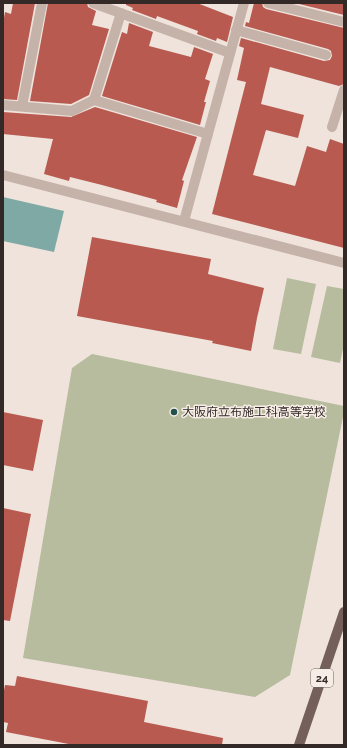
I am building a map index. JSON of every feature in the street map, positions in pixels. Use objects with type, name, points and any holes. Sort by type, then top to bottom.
[{"type":"main road","name":"24","points":[[299,745],[344,612]]},
{"type":"street","points":[[22,106],[42,3]]},
{"type":"street","points":[[93,3],[230,53]]},
{"type":"street","points":[[184,221],[244,3]]},
{"type":"street","points":[[268,3],[344,22]]},
{"type":"street","points":[[94,100],[121,13]]},
{"type":"street","points":[[236,30],[326,55]]},
{"type":"street","points":[[332,127],[344,90]]},
{"type":"street","points":[[3,105],[72,111],[94,100],[208,134]]},
{"type":"street","points":[[3,175],[344,263]]},
{"type":"green space","points":[[287,278],[316,284],[301,354],[273,349]]},
{"type":"green space","points":[[327,286],[344,289],[344,344],[340,363],[311,357]]},
{"type":"green space","points":[[92,354],[344,406],[290,675],[255,697],[23,658],[72,368]]},
{"type":"water","points":[[3,197],[64,211],[54,252],[3,241]]},
{"type":"building","points":[[13,3],[35,3],[17,100],[3,99],[3,24],[5,12],[11,14]]},
{"type":"building","points":[[48,3],[87,3],[88,7],[96,11],[92,25],[109,29],[89,95],[71,104],[30,101]]},
{"type":"building","points":[[126,3],[197,3],[233,17],[227,42],[217,38],[216,41],[197,34],[198,31],[157,16],[156,19],[132,10],[133,8],[126,5]]},
{"type":"building","points":[[254,3],[262,3],[263,7],[266,9],[344,28],[344,84],[339,86],[270,67],[261,104],[304,115],[298,138],[266,130],[253,175],[295,186],[307,146],[326,152],[330,139],[344,144],[344,248],[212,214],[246,82],[237,80],[244,48],[239,46],[241,38],[324,61],[330,60],[332,56],[331,51],[328,49],[245,26],[246,22],[249,23]]},
{"type":"building","points":[[295,3],[344,3],[344,15]]},
{"type":"building","points":[[129,23],[153,32],[149,46],[191,57],[194,47],[213,54],[205,79],[210,81],[200,125],[102,96],[122,32],[127,34]]},
{"type":"building","points":[[95,107],[197,137],[182,180],[184,181],[177,208],[156,202],[157,200],[102,185],[70,177],[69,181],[44,174],[53,139],[3,134],[3,112],[71,117]]},
{"type":"building","points":[[92,237],[211,259],[208,274],[264,288],[251,351],[212,343],[213,341],[77,316]]},
{"type":"building","points":[[3,412],[43,420],[33,471],[3,465]]},
{"type":"building","points":[[3,508],[31,514],[10,621],[3,620]]},
{"type":"building","points":[[17,676],[148,701],[144,722],[223,738],[222,745],[74,745],[6,732],[8,723],[3,722],[3,696],[5,685],[15,686]]},
{"type":"place","name":"大阪府立布施工科高等学校","points":[[174,412]]}]
